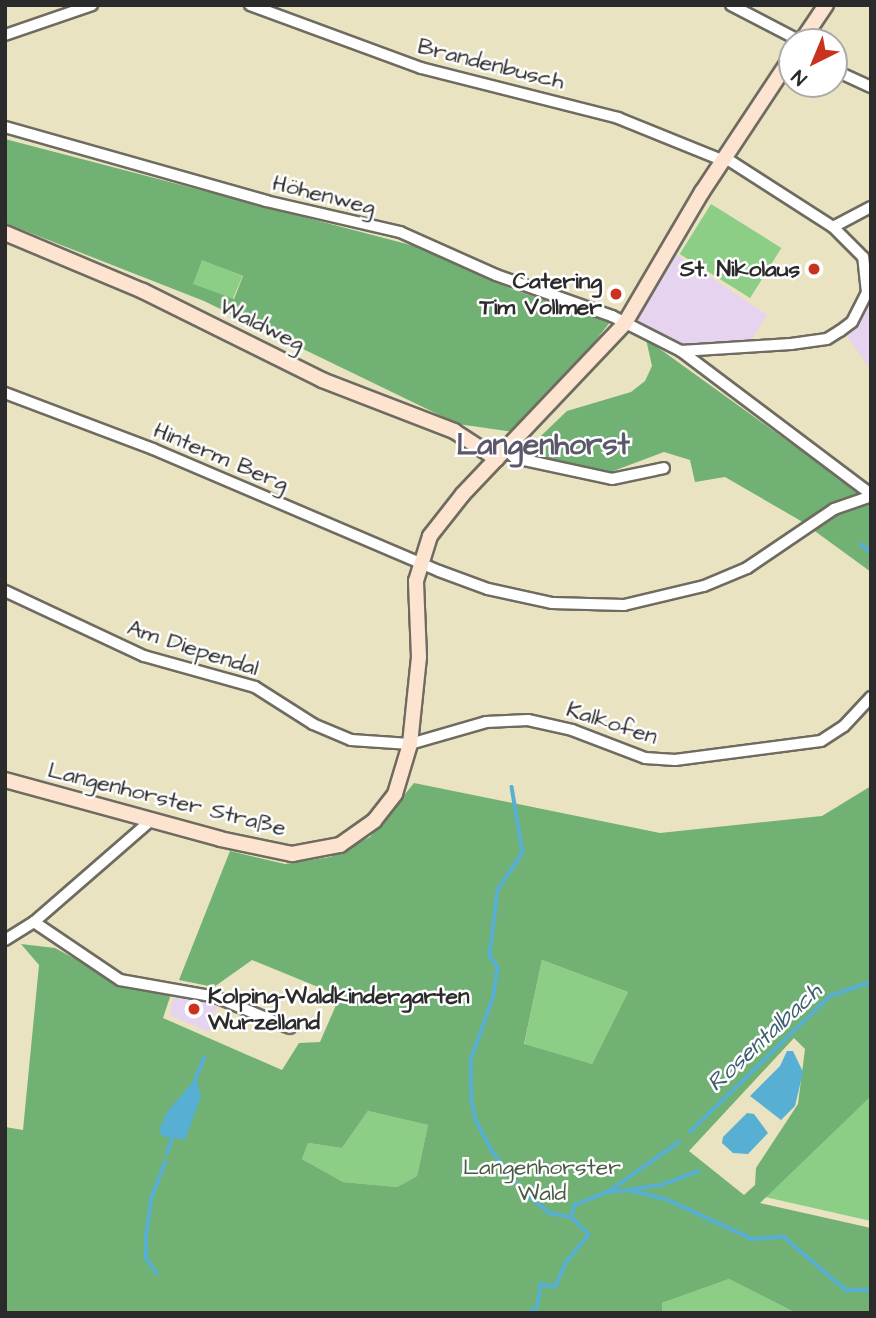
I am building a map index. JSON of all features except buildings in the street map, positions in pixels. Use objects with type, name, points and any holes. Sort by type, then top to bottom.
[{"type":"street","points":[[5,35],[92,5]]},
{"type":"street","name":"Brandenbusch","points":[[250,5],[421,68],[618,118],[723,159],[833,227],[863,257],[868,284],[860,308],[840,331],[827,339],[681,351]]},
{"type":"street","points":[[731,5],[778,29]]},
{"type":"street","points":[[811,28],[826,5]]},
{"type":"street","points":[[848,76],[871,87]]},
{"type":"street","name":"Langenhorster Straße","points":[[5,780],[150,821],[292,854],[325,850],[358,835],[383,811],[403,776],[418,687],[415,599],[419,563],[436,524],[625,323],[723,159],[778,77]]},
{"type":"street","name":"Höhenweg","points":[[5,127],[266,201],[400,232],[496,275],[625,323],[681,351],[868,496]]},
{"type":"street","points":[[833,227],[871,207]]},
{"type":"street","name":"Waldweg","points":[[5,233],[143,291],[323,380],[454,431],[501,455]]},
{"type":"street","name":"Hinterm Berg","points":[[5,393],[178,460],[419,563],[516,597],[588,605],[642,603],[704,586],[747,568],[834,509],[868,496]]},
{"type":"street","points":[[501,455],[612,479],[664,468]]},
{"type":"street","name":"Am Diependal","points":[[5,591],[145,656],[255,687],[313,724],[351,740],[410,744]]},
{"type":"street","name":"Kalkofen","points":[[410,744],[486,722],[528,720],[572,730],[645,758],[712,756],[821,741],[844,726],[871,697]]},
{"type":"street","points":[[5,940],[34,922],[150,821]]},
{"type":"street","points":[[34,922],[120,980],[216,997],[290,1028]]},
{"type":"shaded area","points":[[676,254],[767,315],[750,343],[683,348],[636,320]]},
{"type":"shaded area","points":[[871,295],[871,370],[845,333],[863,314]]},
{"type":"shaded area","name":"Kolping–Waldkindergarten Wurzelland","points":[[174,994],[218,1003],[209,1032],[170,1015]]},
{"type":"green space","points":[[5,139],[426,249],[514,290],[611,321],[566,378],[514,432],[458,424],[204,301],[5,223]],"holes":[[[202,260],[243,276],[234,299],[193,284]]]},
{"type":"green space","points":[[711,204],[781,248],[750,298],[680,254]]},
{"type":"green space","points":[[202,259],[243,276],[232,301],[191,284]]},
{"type":"green space","points":[[646,339],[871,501],[871,572],[801,521],[725,477],[695,482],[690,460],[664,452],[608,473],[522,454],[567,411],[631,392],[645,381],[652,366]]},
{"type":"green space","name":"Langenhorster Wald","points":[[414,783],[660,833],[822,816],[871,786],[871,1096],[760,1203],[871,1228],[871,1313],[796,1313],[729,1279],[662,1303],[662,1313],[5,1313],[5,1127],[23,1130],[39,965],[21,944],[55,948],[126,986],[171,994],[163,1018],[282,1070],[299,1043],[320,1042],[340,996],[252,960],[214,987],[179,980],[230,851],[285,864],[330,857],[370,837]],"holes":[[[542,960],[628,992],[592,1064],[524,1044]],[[794,1038],[805,1049],[798,1104],[756,1168],[755,1185],[744,1195],[689,1151]],[[368,1111],[428,1125],[417,1176],[397,1187],[343,1182],[302,1159],[308,1143],[342,1148]]]},
{"type":"green space","points":[[542,960],[628,992],[592,1064],[524,1045]]},
{"type":"green space","points":[[871,1096],[871,1221],[765,1197],[866,1098]]},
{"type":"green space","points":[[368,1111],[428,1125],[417,1176],[397,1187],[343,1182],[302,1159],[308,1143],[342,1148]]},
{"type":"green space","points":[[729,1279],[796,1313],[662,1313],[662,1303]]},
{"type":"water","points":[[787,1051],[793,1051],[803,1072],[795,1106],[781,1120],[750,1096],[780,1066]]},
{"type":"water","points":[[196,1078],[201,1096],[185,1140],[162,1136],[159,1130],[167,1112]]},
{"type":"water","points":[[747,1113],[754,1114],[768,1133],[748,1154],[733,1153],[722,1143],[723,1137]]},
{"type":"waterway","points":[[861,544],[871,553]]},
{"type":"waterway","points":[[512,787],[523,853],[498,890],[490,956],[498,967],[494,996],[471,1061],[472,1101],[477,1122],[493,1152],[521,1189],[550,1213],[571,1217]]},
{"type":"waterway","name":"Rosentalbach","points":[[690,1132],[830,996],[871,982]]},
{"type":"waterway","points":[[194,1082],[204,1058]]},
{"type":"waterway","points":[[167,1154],[172,1138]]},
{"type":"waterway","name":"Rosentalbach","points":[[529,1313],[537,1307],[541,1284],[555,1287],[566,1262],[589,1235],[571,1217],[575,1205],[608,1192],[679,1142]]},
{"type":"waterway","points":[[157,1274],[146,1259],[146,1236],[151,1199],[165,1162]]},
{"type":"waterway","points":[[633,1189],[662,1185],[698,1171]]},
{"type":"waterway","points":[[608,1192],[629,1190],[666,1199],[752,1239],[784,1237],[846,1290],[871,1290]]},
{"type":"place","name":"St. Nikolaus","points":[[814,269]]},
{"type":"place","name":"Catering Tim Vollmer","points":[[616,294]]},
{"type":"place","name":"Kolping–Waldkindergarten Wurzelland","points":[[194,1009]]},
{"type":"district","name":"Langenhorst","points":[[543,445]]}]
